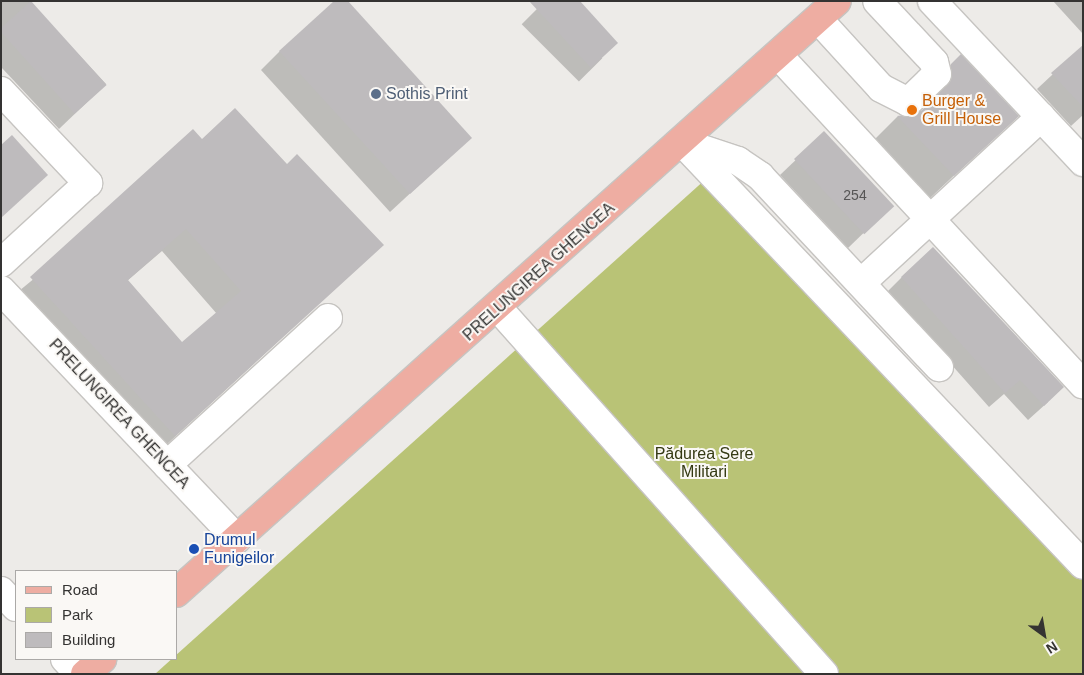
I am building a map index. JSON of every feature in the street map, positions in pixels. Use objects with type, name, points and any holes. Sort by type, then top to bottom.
[{"type":"main road","name":"PRELUNGIREA GHENCEA","points":[[178,591],[683,143],[827,10]]},
{"type":"main road","points":[[85,674],[101,660]]},
{"type":"street","points":[[827,10],[881,88],[908,102],[937,74],[934,62],[877,1]]},
{"type":"street","points":[[932,1],[1083,162]]},
{"type":"street","points":[[778,55],[1083,384]]},
{"type":"street","points":[[1,90],[88,184],[1,263]]},
{"type":"street","points":[[861,283],[1040,117]]},
{"type":"street","points":[[683,143],[753,170],[939,367]]},
{"type":"street","points":[[683,143],[1083,565]]},
{"type":"street","name":"PRELUNGIREA GHENCEA","points":[[1,290],[238,539]]},
{"type":"street","points":[[498,308],[824,674]]},
{"type":"street","points":[[167,465],[328,318]]},
{"type":"street","points":[[1,591],[15,606]]},
{"type":"street","points":[[66,660],[79,674]]},
{"type":"green space","name":"Pădurea Sere Militari","points":[[717,169],[1083,557],[1083,674],[155,674],[171,660],[178,660],[178,653]]},
{"type":"building","points":[[31,1],[107,85],[75,114],[1,32],[1,28]]},
{"type":"building","name":"Sothis Print","points":[[334,1],[348,1],[472,138],[410,194],[279,51]]},
{"type":"building","points":[[529,1],[580,1],[618,43],[591,68]]},
{"type":"building","points":[[1083,45],[1083,107],[1051,73]]},
{"type":"building","points":[[961,54],[1019,116],[954,176],[897,116],[919,113],[948,85],[951,64]]},
{"type":"building","points":[[235,108],[287,164],[297,154],[384,245],[175,436],[30,277],[193,129],[202,139]],"holes":[[[186,229],[241,291],[182,342],[128,280]]]},
{"type":"building","points":[[824,131],[894,206],[864,234],[794,159]]},
{"type":"building","points":[[12,135],[48,175],[1,218],[1,145]]},
{"type":"building","points":[[933,247],[1064,387],[1044,406],[1020,380],[1005,393],[901,277]]},
{"type":"place","name":"Sothis Print","points":[[376,94]]},
{"type":"place","name":"Burger & Grill House","points":[[912,110]]},
{"type":"place","name":"Drumul Funigeilor","points":[[194,549]]}]
